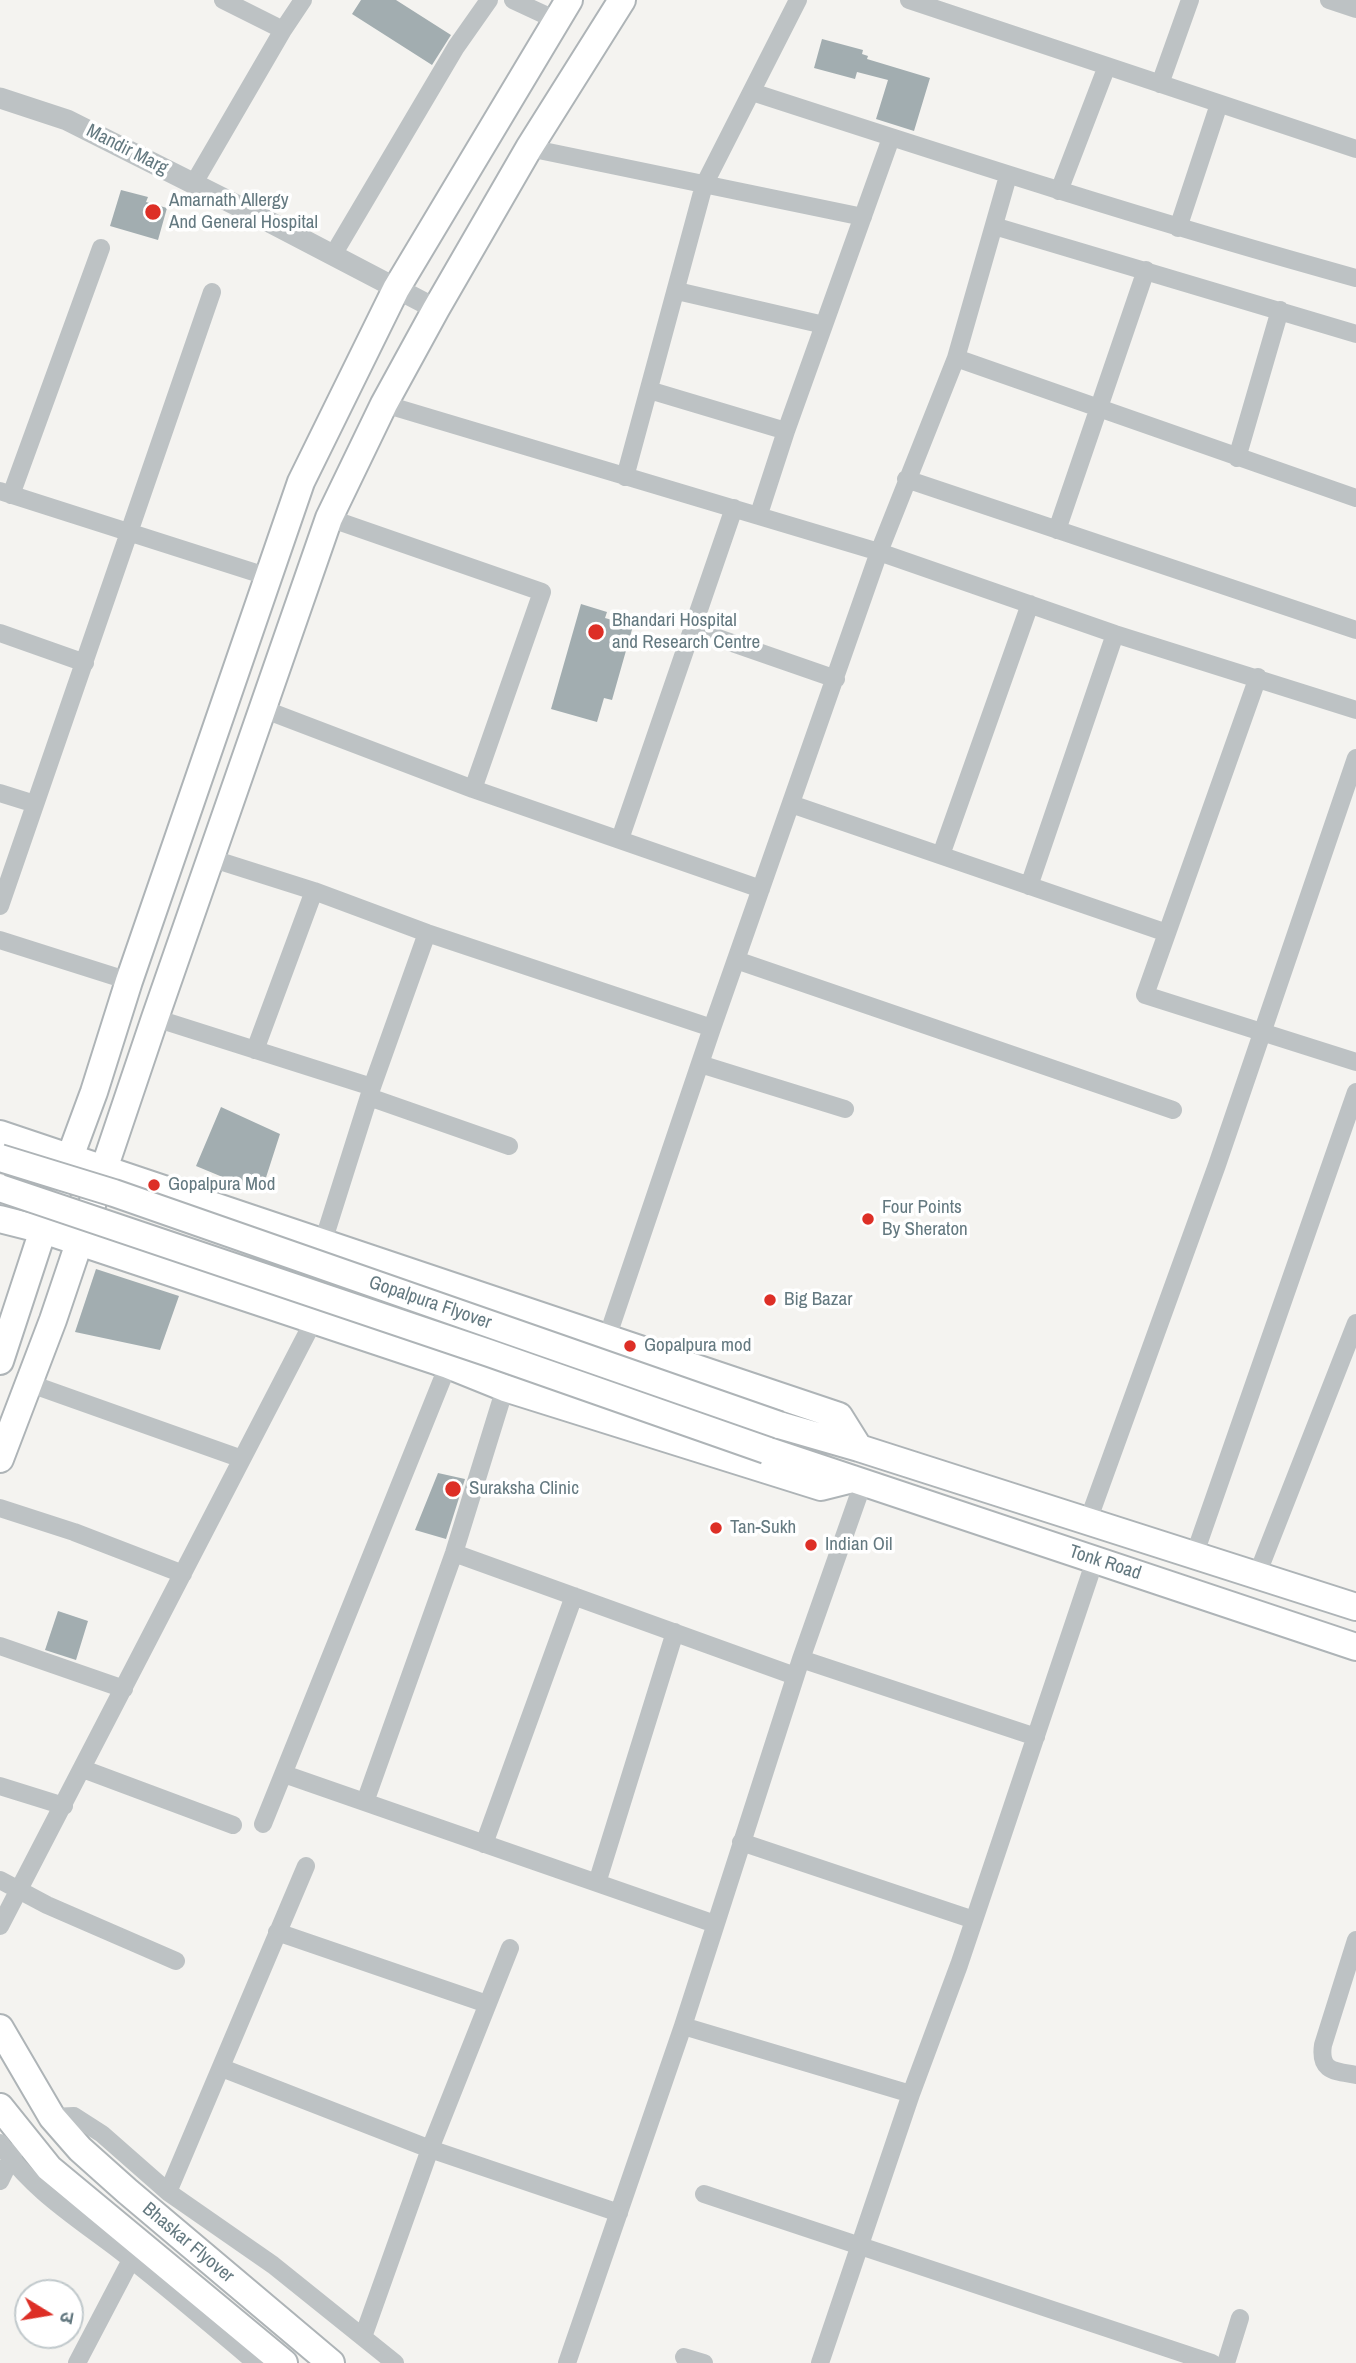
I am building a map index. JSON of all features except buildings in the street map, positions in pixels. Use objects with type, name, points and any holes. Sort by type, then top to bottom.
[{"type":"main road","points":[[0,1459],[53,1320],[329,518],[384,404],[436,309],[529,148],[622,0]]},
{"type":"main road","points":[[0,1362],[301,482],[397,289],[562,10]]},
{"type":"main road","points":[[0,1134],[839,1416],[859,1448]]},
{"type":"main road","name":"Gopalpura Flyover","points":[[0,1158],[114,1193],[779,1425],[859,1448]]},
{"type":"main road","name":"Gopalpura Flyover","points":[[0,1188],[858,1481]]},
{"type":"main road","points":[[0,1219],[43,1230],[395,1347],[505,1388],[821,1487],[858,1481]]},
{"type":"main road","points":[[395,1347],[418,1274]]},
{"type":"main road","name":"Tonk Road","points":[[859,1448],[1356,1607]]},
{"type":"main road","name":"Tonk Road","points":[[858,1481],[1356,1647]]},
{"type":"main road","name":"Bhaskar Flyover","points":[[0,2028],[52,2117],[80,2148],[331,2363]]},
{"type":"main road","name":"Bhaskar Flyover","points":[[0,2107],[11,2146],[49,2168],[284,2363]]},
{"type":"street","points":[[223,0],[283,30]]},
{"type":"street","points":[[194,183],[303,0]]},
{"type":"street","points":[[333,255],[456,47],[489,0]]},
{"type":"street","points":[[513,0],[562,10]]},
{"type":"street","points":[[625,477],[704,185],[798,0]]},
{"type":"street","points":[[909,0],[1356,149]]},
{"type":"street","points":[[1160,84],[1191,0]]},
{"type":"street","points":[[1329,0],[1351,5]]},
{"type":"street","points":[[1059,191],[1107,66]]},
{"type":"street","points":[[752,92],[1008,176],[1356,278]]},
{"type":"street","name":"Mandir Marg","points":[[0,98],[67,120],[436,309]]},
{"type":"street","points":[[1178,228],[1219,104]]},
{"type":"street","points":[[759,514],[891,138]]},
{"type":"street","points":[[529,148],[863,217]]},
{"type":"street","points":[[607,1338],[699,1064],[879,552],[956,358],[1008,176]]},
{"type":"street","points":[[994,226],[1356,334]]},
{"type":"street","points":[[100,248],[6,493],[269,577]]},
{"type":"street","points":[[1057,530],[1146,270]]},
{"type":"street","points":[[677,291],[824,326]]},
{"type":"street","points":[[0,906],[212,292]]},
{"type":"street","points":[[1237,458],[1280,310]]},
{"type":"street","points":[[956,358],[1356,498]]},
{"type":"street","points":[[649,390],[786,432]]},
{"type":"street","points":[[384,404],[625,477],[759,514],[879,552],[1115,634],[1356,710]]},
{"type":"street","points":[[906,479],[1356,630]]},
{"type":"street","points":[[620,839],[734,508]]},
{"type":"street","points":[[329,518],[542,592],[472,789]]},
{"type":"street","points":[[941,855],[1030,604]]},
{"type":"street","points":[[692,629],[836,679]]},
{"type":"street","points":[[0,633],[85,663]]},
{"type":"street","points":[[1028,886],[1115,634]]},
{"type":"street","points":[[1258,677],[1145,995],[1356,1062]]},
{"type":"street","points":[[263,709],[472,789],[761,889]]},
{"type":"street","points":[[1088,1521],[1213,1178],[1356,758]]},
{"type":"street","points":[[0,793],[35,804]]},
{"type":"street","points":[[791,804],[1167,933]]},
{"type":"street","points":[[210,858],[314,891],[427,933],[712,1028]]},
{"type":"street","points":[[255,1050],[314,891]]},
{"type":"street","points":[[323,1242],[371,1092],[427,933]]},
{"type":"street","points":[[0,940],[129,981]]},
{"type":"street","points":[[736,960],[1173,1110]]},
{"type":"street","points":[[155,1018],[255,1050],[509,1146]]},
{"type":"street","points":[[699,1064],[845,1109]]},
{"type":"street","points":[[1194,1556],[1356,1092]]},
{"type":"street","points":[[0,1926],[314,1320]]},
{"type":"street","points":[[1257,1575],[1356,1323]]},
{"type":"street","points":[[263,1825],[448,1365]]},
{"type":"street","points":[[28,1383],[242,1459]]},
{"type":"street","points":[[365,1802],[454,1553],[505,1388]]},
{"type":"street","points":[[567,2363],[683,2026],[858,1481]]},
{"type":"street","points":[[0,1508],[74,1532],[183,1574]]},
{"type":"street","points":[[454,1553],[675,1632],[1036,1737]]},
{"type":"street","points":[[820,2363],[911,2094],[974,1920],[1094,1560]]},
{"type":"street","points":[[484,1844],[574,1596]]},
{"type":"street","points":[[597,1883],[675,1632]]},
{"type":"street","points":[[0,1647],[124,1689]]},
{"type":"street","points":[[83,1769],[233,1825]]},
{"type":"street","points":[[284,1774],[715,1924]]},
{"type":"street","points":[[0,1786],[64,1806]]},
{"type":"street","points":[[741,1842],[974,1920]]},
{"type":"street","points":[[168,2192],[306,1866]]},
{"type":"street","points":[[0,1880],[47,1905],[176,1961]]},
{"type":"street","points":[[277,1932],[487,2004]]},
{"type":"street","points":[[1356,1940],[1321,2058],[1326,2066],[1334,2071],[1356,2075]]},
{"type":"street","points":[[363,2337],[430,2149],[510,1948]]},
{"type":"street","points":[[683,2026],[911,2094]]},
{"type":"street","points":[[222,2067],[430,2149],[619,2213]]},
{"type":"street","points":[[52,2117],[74,2116],[102,2134],[168,2192],[272,2265],[395,2363]]},
{"type":"street","points":[[0,2181],[11,2146]]},
{"type":"street","points":[[11,2146],[63,2209],[131,2260],[256,2363]]},
{"type":"street","points":[[704,2194],[1212,2363]]},
{"type":"street","points":[[77,2363],[131,2260]]},
{"type":"street","points":[[1226,2363],[1240,2318]]},
{"type":"street","points":[[684,2357],[704,2363]]},
{"type":"place","name":"Amarnath Allergy And General Hospital","points":[[153,212]]},
{"type":"place","name":"Bhandari Hospital and Research Centre","points":[[596,632]]},
{"type":"place","name":"Gopalpura Mod","points":[[154,1185]]},
{"type":"place","name":"Four Points By Sheraton","points":[[868,1219]]},
{"type":"place","name":"Big Bazar","points":[[770,1300]]},
{"type":"place","name":"Gopalpura mod","points":[[630,1346]]},
{"type":"place","name":"Suraksha Clinic","points":[[453,1489]]},
{"type":"place","name":"Tan-Sukh","points":[[716,1528]]},
{"type":"place","name":"Indian Oil","points":[[811,1545]]}]
